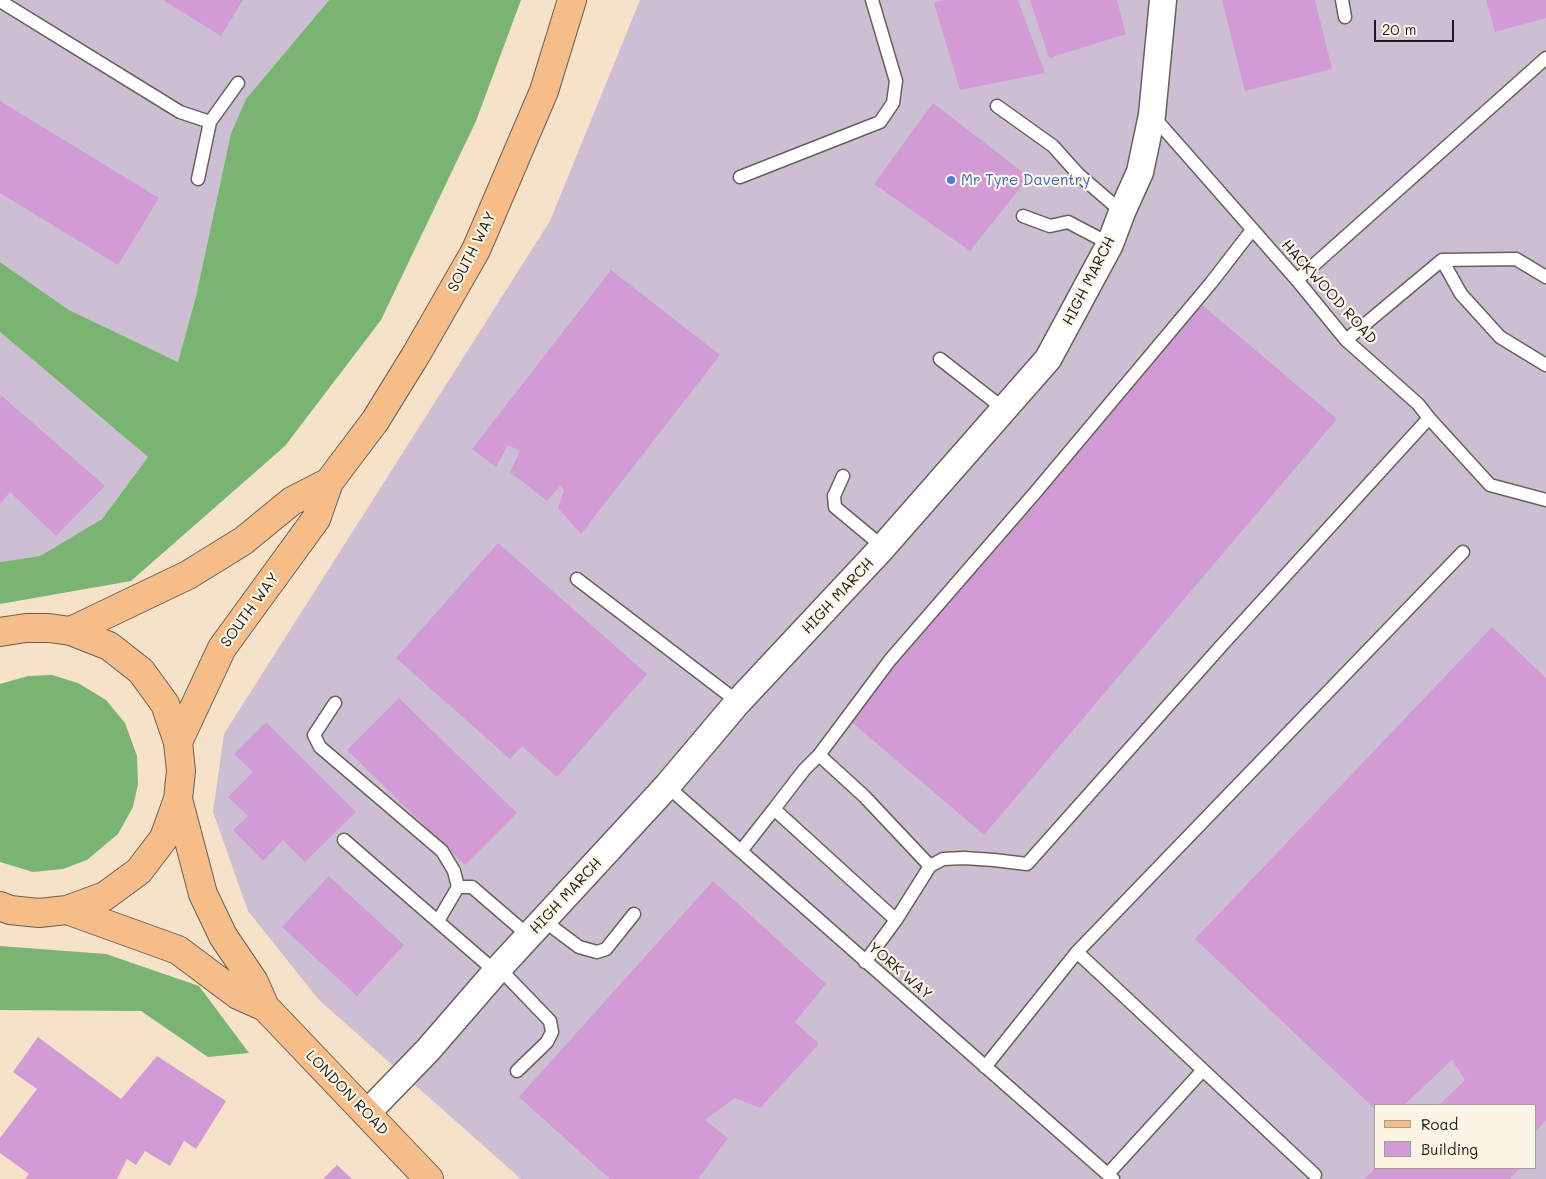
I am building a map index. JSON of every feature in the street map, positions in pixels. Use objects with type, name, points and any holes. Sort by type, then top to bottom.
[{"type":"main road","name":"SOUTH WAY","points":[[178,742],[222,648],[316,520],[329,482],[375,421],[417,353],[476,250],[544,91],[572,0]]},
{"type":"main road","name":"SOUTH WAY","points":[[71,631],[188,575],[243,541],[292,501],[329,482]]},
{"type":"main road","points":[[0,632],[26,628],[49,628],[71,631],[109,646],[141,671],[164,704],[178,742],[181,771],[178,799],[164,838],[139,871],[105,896],[67,910],[38,913],[3,908]]},
{"type":"main road","name":"LONDON ROAD","points":[[178,799],[203,894],[223,936],[254,982],[265,1007],[429,1179]]},
{"type":"main road","name":"LONDON ROAD","points":[[67,910],[178,950],[238,995],[265,1007]]},
{"type":"street","name":"HIGH MARCH","points":[[367,1113],[428,1050],[536,928],[667,786],[738,702],[883,548],[1048,359],[1110,244],[1140,172],[1152,115],[1163,0]]},
{"type":"lane","points":[[740,177],[880,122],[893,103],[896,81],[872,0]]},
{"type":"lane","points":[[1342,0],[1345,17]]},
{"type":"lane","points":[[0,1],[180,112],[210,122]]},
{"type":"lane","points":[[1297,280],[1546,58]]},
{"type":"lane","points":[[198,180],[210,122],[238,83]]},
{"type":"lane","points":[[997,106],[1053,146],[1078,174],[1122,212]]},
{"type":"lane","name":"HACKWOOD ROAD","points":[[1152,115],[1297,280],[1346,340],[1418,404],[1428,418],[1490,485],[1546,500]]},
{"type":"lane","points":[[1023,216],[1050,226],[1068,222],[1110,244]]},
{"type":"lane","points":[[741,851],[804,770],[819,754],[890,660],[1034,494],[1211,283],[1252,230]]},
{"type":"lane","points":[[1346,340],[1442,260],[1516,259],[1546,276]]},
{"type":"lane","points":[[1442,260],[1461,294],[1500,337],[1546,365]]},
{"type":"lane","points":[[940,359],[1004,409]]},
{"type":"lane","points":[[865,962],[896,920],[930,866],[943,859],[964,858],[1027,864],[1428,418]]},
{"type":"lane","points":[[843,476],[834,496],[835,507],[883,548]]},
{"type":"lane","points":[[985,1067],[1077,952],[1463,552]]},
{"type":"lane","points":[[577,579],[738,702]]},
{"type":"lane","points":[[335,703],[314,735],[320,747],[442,851],[454,871],[458,887],[438,921]]},
{"type":"lane","points":[[819,754],[864,796],[930,866]]},
{"type":"lane","name":"YORK WAY","points":[[667,786],[1110,1177]]},
{"type":"lane","points":[[774,809],[896,920]]},
{"type":"lane","points":[[344,840],[498,970],[550,1021],[552,1032],[547,1042],[517,1070]]},
{"type":"lane","points":[[458,887],[472,887],[536,928],[579,947],[597,952],[606,949],[634,914]]},
{"type":"lane","points":[[1077,952],[1315,1175]]},
{"type":"lane","points":[[1110,1177],[1203,1070]]},
{"type":"shaded area","points":[[0,0],[329,0],[246,99],[231,133],[196,296],[178,362],[69,310],[0,262]]},
{"type":"shaded area","points":[[640,0],[1546,0],[1546,1179],[521,1179],[319,1000],[248,911],[213,812],[224,734],[550,221]]},
{"type":"shaded area","points":[[0,332],[148,457],[102,519],[40,556],[0,562]]},
{"type":"green space","points":[[329,0],[521,0],[476,121],[381,320],[285,446],[131,581],[0,604],[0,562],[40,556],[102,519],[148,457],[0,332],[0,262],[69,310],[178,362],[196,296],[231,133],[246,99]]},
{"type":"green space","points":[[52,675],[78,683],[106,700],[125,723],[137,756],[138,784],[133,807],[118,834],[87,860],[63,869],[33,872],[0,862],[0,684],[28,676]]},
{"type":"green space","points":[[0,946],[106,954],[199,986],[249,1053],[208,1057],[141,1011],[0,1010]]},
{"type":"building","points":[[163,0],[243,0],[221,36]]},
{"type":"building","points":[[943,0],[1018,0],[1045,73],[960,90],[934,3]]},
{"type":"building","points":[[1030,0],[1117,0],[1126,34],[1049,58]]},
{"type":"building","points":[[1222,0],[1315,0],[1332,69],[1245,91]]},
{"type":"building","points":[[1486,0],[1546,0],[1546,18],[1495,32]]},
{"type":"building","points":[[0,101],[159,198],[118,265],[0,193]]},
{"type":"building","name":"Mr Tyre Daventry","points":[[933,103],[1029,177],[970,251],[874,184]]},
{"type":"building","points":[[611,270],[720,355],[581,534],[558,508],[564,490],[560,486],[547,501],[510,472],[520,451],[508,445],[496,467],[472,449]]},
{"type":"building","points":[[1201,304],[1337,419],[984,835],[848,719]]},
{"type":"building","points":[[2,396],[105,486],[56,536],[10,492],[0,504],[0,399]]},
{"type":"building","points":[[498,543],[647,674],[557,777],[522,746],[510,759],[396,658]]},
{"type":"building","points":[[1492,627],[1546,678],[1546,1120],[1536,1131],[1536,1104],[1440,1104],[1465,1080],[1452,1060],[1405,1104],[1374,1104],[1374,1108],[1195,939]]},
{"type":"building","points":[[399,698],[517,813],[465,865],[347,750]]},
{"type":"building","points":[[266,722],[356,812],[305,862],[283,840],[263,861],[233,830],[248,816],[228,797],[253,772],[234,754]]},
{"type":"building","points":[[329,876],[404,945],[357,996],[282,927]]},
{"type":"building","points":[[713,881],[826,984],[795,1022],[819,1044],[760,1108],[735,1098],[705,1120],[728,1138],[698,1179],[610,1179],[519,1097]]},
{"type":"building","points":[[38,1037],[121,1099],[157,1056],[226,1101],[196,1149],[184,1141],[170,1166],[145,1151],[136,1165],[127,1159],[117,1179],[25,1179],[29,1174],[0,1153],[0,1138],[37,1089],[13,1072]]},
{"type":"building","points":[[337,1165],[352,1179],[323,1179]]},
{"type":"building","points":[[1374,1169],[1519,1169],[1510,1179],[1364,1179]]},
{"type":"place","name":"Mr Tyre Daventry","points":[[951,180]]}]
